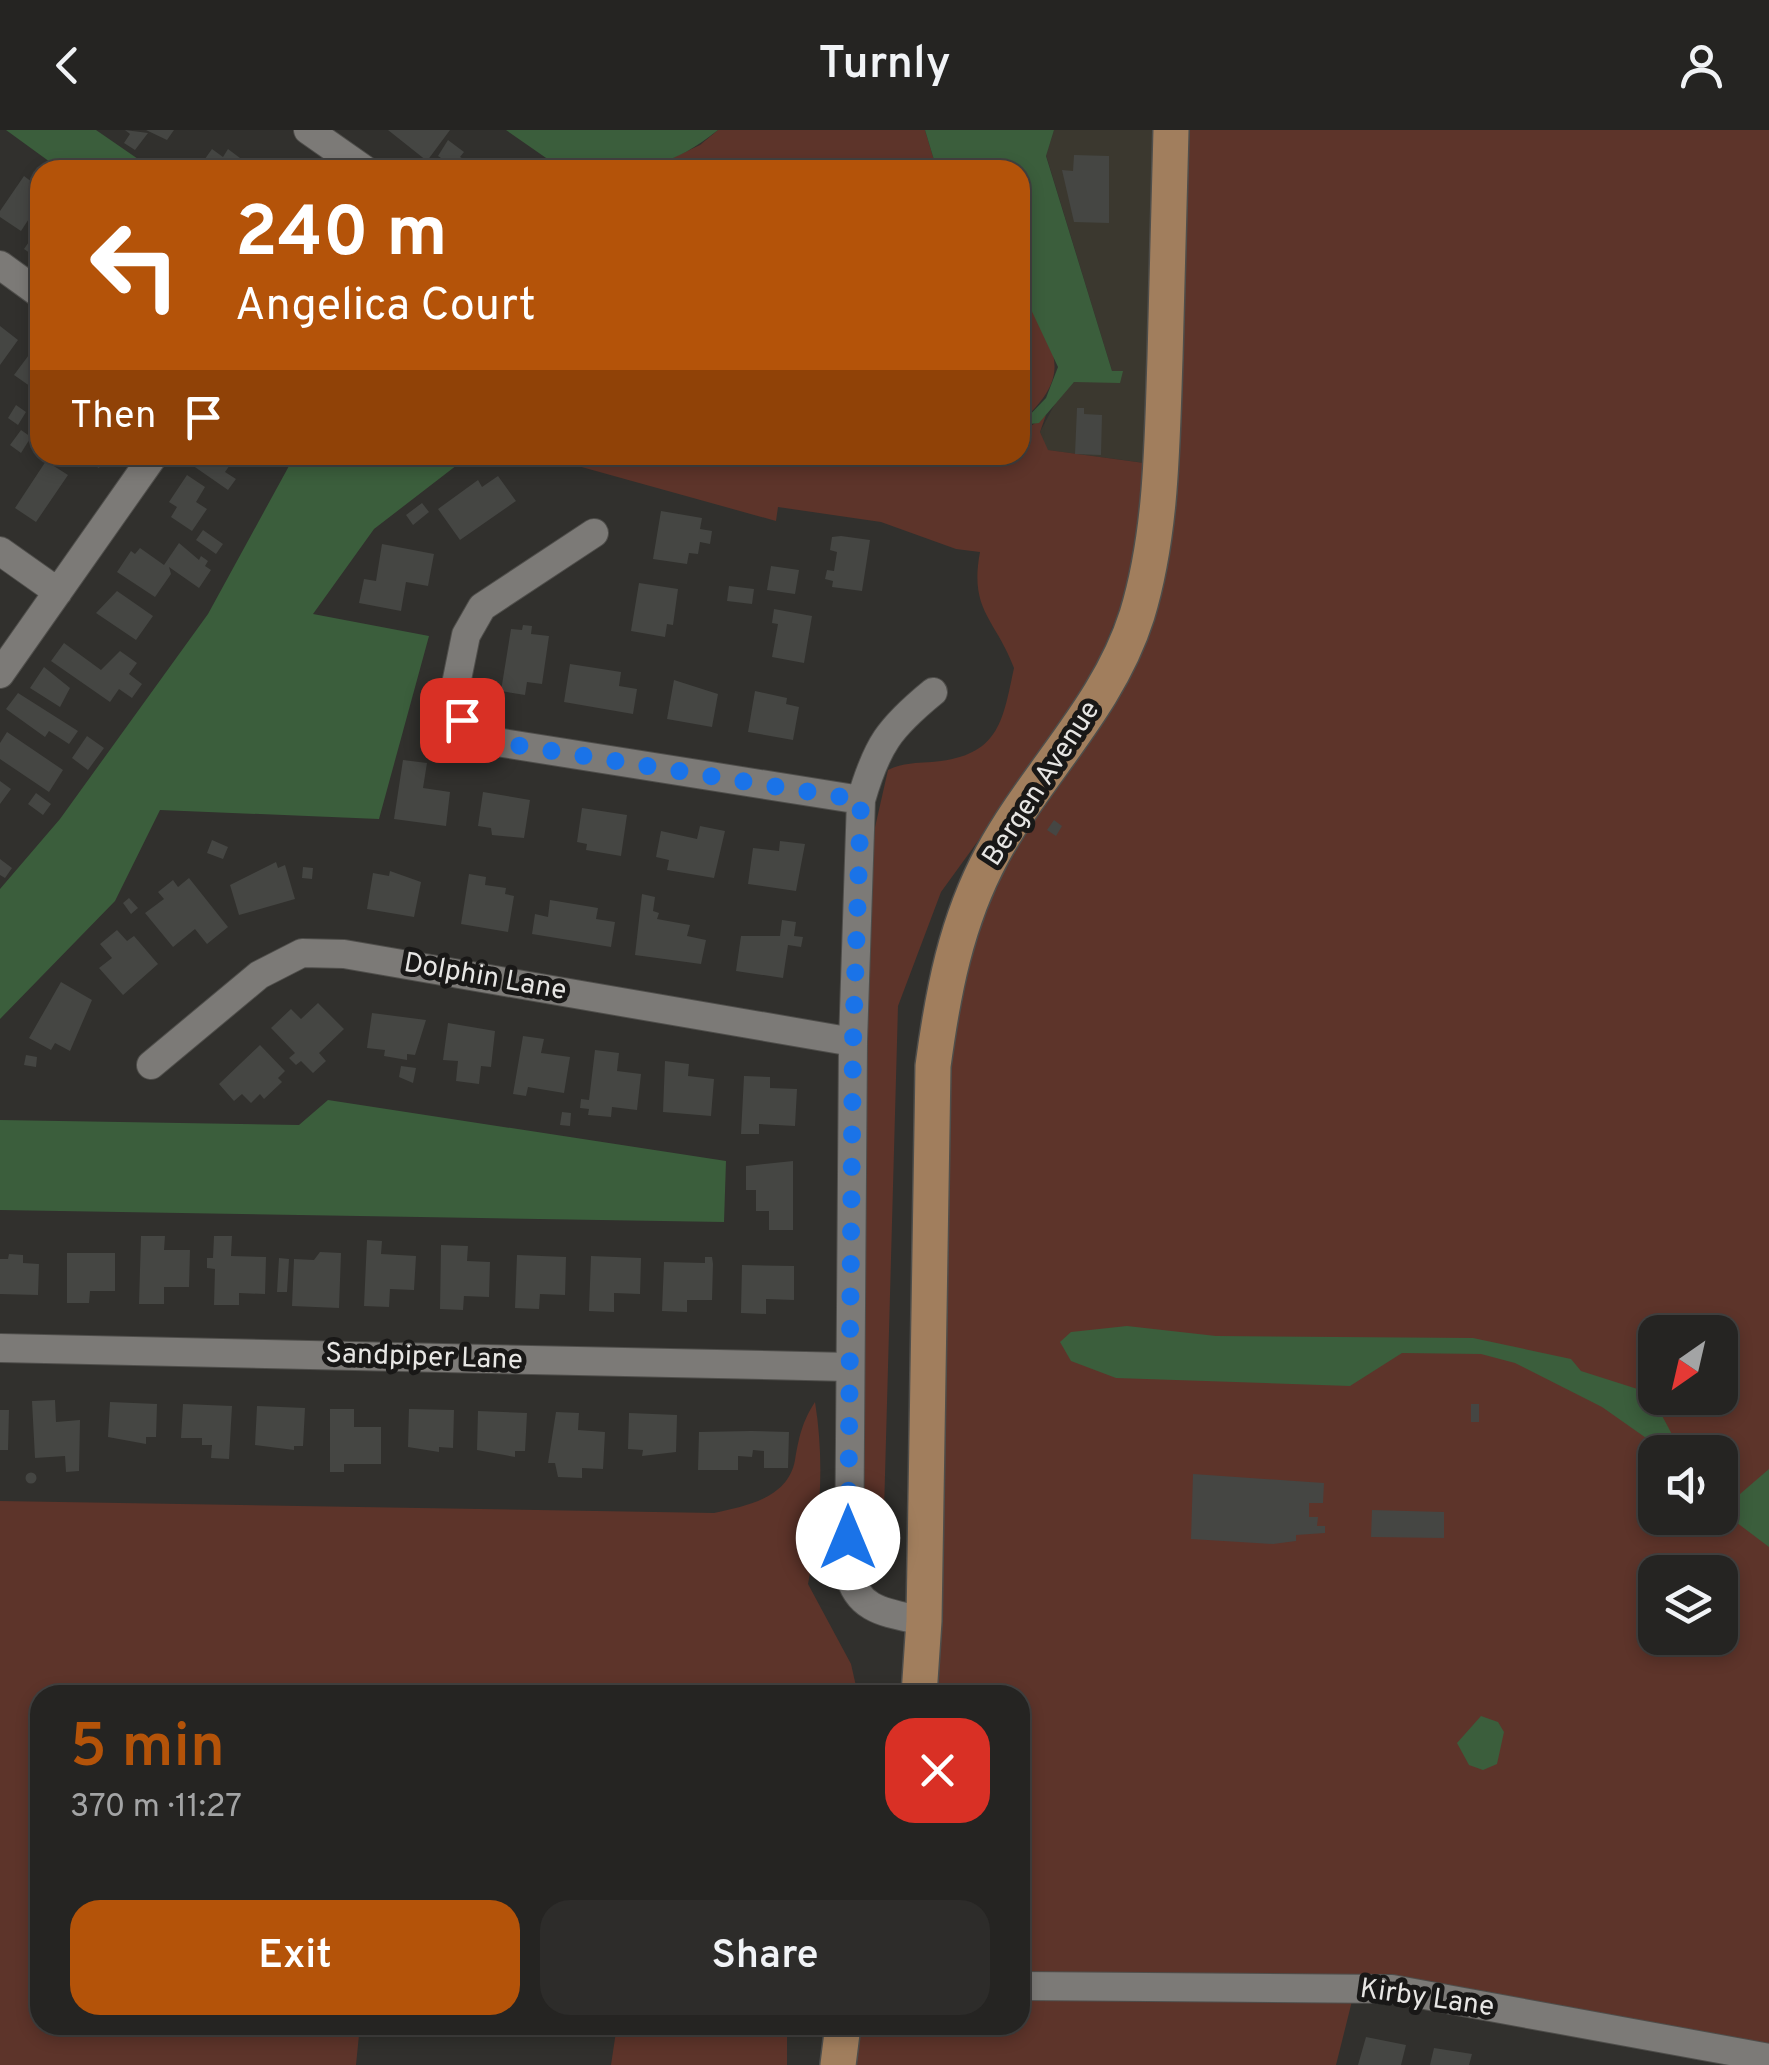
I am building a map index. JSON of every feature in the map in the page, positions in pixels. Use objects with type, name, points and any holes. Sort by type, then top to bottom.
[{"type":"main road","name":"Bergen Avenue","points":[[920,1685],[934,1066],[940,1016],[957,932],[993,854],[1083,725],[1114,672],[1137,613],[1155,524],[1163,430],[1171,130]]},
{"type":"main road","points":[[838,2065],[842,2035]]},
{"type":"street","points":[[308,130],[351,160]]},
{"type":"street","points":[[0,265],[30,287]]},
{"type":"street","points":[[0,674],[147,465]]},
{"type":"street","points":[[594,533],[482,606],[466,635],[455,689],[462,720],[490,741],[861,800]]},
{"type":"street","points":[[0,551],[58,592]]},
{"type":"street","points":[[924,1621],[871,1608],[853,1594],[849,1572],[848,1367],[861,800],[874,756],[893,724],[933,692]]},
{"type":"street","name":"Dolphin Lane","points":[[152,1065],[259,975],[302,954],[344,954],[853,1042]]},
{"type":"street","name":"Sandpiper Lane","points":[[0,1348],[848,1367]]},
{"type":"street","name":"Kirby Lane","points":[[1030,1986],[1392,1989],[1667,2052],[1769,2058]]},
{"type":"shaded area","points":[[6,130],[96,130],[140,160],[47,160]]},
{"type":"shaded area","points":[[506,130],[718,130],[668,160],[549,160]]},
{"type":"shaded area","points":[[718,130],[925,130],[934,160],[668,160],[700,145]]},
{"type":"shaded area","points":[[925,130],[1054,130],[1046,156],[1112,371],[1123,371],[1120,383],[1074,382],[1039,423],[1030,424],[1030,415],[1046,398],[1058,367],[1030,307],[1030,160],[934,160]]},
{"type":"shaded area","points":[[1054,130],[1158,130],[1160,465],[1047,450],[1040,432],[1059,396],[1074,382],[1122,371],[1112,371],[1046,155]]},
{"type":"shaded area","points":[[1171,130],[1769,130],[1769,2058],[1355,1989],[1336,2065],[838,2065],[842,2035],[1030,2035],[1030,1685],[919,1685],[933,1066],[957,932],[1083,725],[1137,567],[1086,692],[941,892],[898,1006],[883,1548],[873,1575],[857,1568],[871,845],[888,770],[961,757],[987,742],[1002,718],[1014,668],[981,601],[980,552],[956,549],[881,522],[778,507],[776,521],[574,465],[1030,465],[1030,424],[1046,415],[1040,432],[1048,450],[1159,465]]},
{"type":"shaded area","points":[[1030,305],[1053,354],[1051,383],[1030,412]]},
{"type":"shaded area","points":[[290,465],[457,465],[374,529],[313,614],[429,636],[379,819],[160,810],[115,901],[0,1019],[0,889],[60,819],[208,614]]},
{"type":"shaded area","points":[[328,1100],[726,1161],[724,1222],[0,1210],[0,1120],[299,1125]]},
{"type":"shaded area","points":[[1127,1326],[1216,1336],[1473,1338],[1571,1359],[1581,1371],[1638,1389],[1638,1415],[1662,1415],[1672,1435],[1642,1435],[1602,1407],[1515,1363],[1481,1354],[1402,1353],[1350,1386],[1116,1378],[1071,1361],[1060,1342],[1071,1332]]},
{"type":"shaded area","points":[[815,1402],[820,1493],[808,1584],[851,1664],[856,1685],[30,1685],[30,2035],[359,2035],[356,2065],[0,2065],[0,1501],[714,1513],[764,1498],[784,1484],[791,1473],[807,1416]]},
{"type":"shaded area","points":[[1769,1469],[1769,1547],[1738,1524],[1740,1494]]},
{"type":"shaded area","points":[[1481,1716],[1498,1722],[1504,1732],[1497,1764],[1483,1770],[1469,1765],[1457,1743]]},
{"type":"shaded area","points":[[616,2035],[787,2035],[787,2065],[611,2065]]},
{"type":"building","points":[[125,130],[148,133],[135,150],[124,143],[130,134]]},
{"type":"building","points":[[146,130],[174,130],[167,140]]},
{"type":"building","points":[[388,130],[450,130],[426,160]]},
{"type":"building","points":[[448,140],[464,152],[460,157],[465,160],[444,160],[438,156]]},
{"type":"building","points":[[212,149],[223,157],[228,149],[243,160],[204,160]]},
{"type":"building","points":[[1074,155],[1109,156],[1109,223],[1074,222],[1062,170],[1073,171]]},
{"type":"building","points":[[24,176],[30,180],[30,217],[21,231],[0,217],[0,211]]},
{"type":"building","points":[[0,326],[18,340],[0,365]]},
{"type":"building","points":[[30,353],[30,386],[14,375]]},
{"type":"building","points":[[16,405],[26,412],[18,425],[8,418]]},
{"type":"building","points":[[1077,408],[1084,408],[1084,414],[1102,415],[1101,455],[1075,454]]},
{"type":"building","points":[[21,430],[30,436],[21,453],[10,445]]},
{"type":"building","points":[[43,465],[52,465],[68,475],[36,522],[15,508]]},
{"type":"building","points":[[192,465],[230,465],[225,472],[236,479],[228,490]]},
{"type":"building","points":[[187,475],[205,487],[196,502],[207,509],[192,531],[171,517],[177,507],[169,502]]},
{"type":"building","points":[[498,476],[516,501],[460,540],[438,509],[478,480],[482,487]]},
{"type":"building","points":[[422,503],[429,512],[413,525],[406,515]]},
{"type":"building","points":[[661,511],[702,518],[700,529],[712,531],[710,544],[700,542],[698,554],[689,553],[687,564],[653,559]]},
{"type":"building","points":[[203,530],[223,544],[216,554],[196,540]]},
{"type":"building","points":[[832,537],[870,540],[862,591],[832,587],[833,581],[825,579],[827,570],[834,571],[837,552],[830,550]]},
{"type":"building","points":[[179,543],[199,560],[201,556],[208,561],[205,566],[211,570],[199,588],[169,567],[171,574],[155,597],[117,572],[131,551],[135,554],[140,548],[164,565]]},
{"type":"building","points":[[382,544],[434,554],[428,586],[406,582],[401,611],[359,603],[364,579],[376,581]]},
{"type":"building","points":[[771,566],[799,570],[795,594],[767,590]]},
{"type":"building","points":[[639,583],[678,589],[673,625],[667,624],[665,637],[631,631]]},
{"type":"building","points":[[729,586],[754,589],[752,604],[727,601]]},
{"type":"building","points":[[117,591],[153,616],[136,640],[96,613]]},
{"type":"building","points":[[774,609],[812,616],[804,663],[772,657],[778,624],[772,623]]},
{"type":"building","points":[[523,625],[532,626],[531,634],[549,636],[542,684],[527,682],[525,695],[501,691],[511,629],[522,630]]},
{"type":"building","points":[[64,643],[101,670],[120,651],[137,663],[129,674],[142,684],[132,698],[119,689],[110,702],[51,661]]},
{"type":"building","points":[[570,664],[621,672],[619,686],[637,689],[633,714],[564,702]]},
{"type":"building","points":[[44,667],[70,688],[60,707],[30,688]]},
{"type":"building","points":[[674,680],[718,694],[712,727],[667,719]]},
{"type":"building","points":[[755,691],[787,698],[786,704],[799,707],[793,740],[748,732]]},
{"type":"building","points":[[18,693],[78,731],[69,744],[49,731],[45,737],[6,709]]},
{"type":"building","points":[[7,732],[63,770],[49,792],[0,759],[0,743]]},
{"type":"building","points":[[87,736],[104,748],[88,770],[72,758]]},
{"type":"building","points":[[403,760],[427,763],[423,788],[450,792],[446,826],[394,819]]},
{"type":"building","points":[[0,781],[11,789],[0,804]]},
{"type":"building","points":[[483,792],[530,800],[524,838],[492,835],[491,828],[478,826]]},
{"type":"building","points":[[36,793],[51,804],[43,815],[28,804]]},
{"type":"building","points":[[582,808],[627,815],[621,856],[586,850],[587,844],[577,842]]},
{"type":"building","points":[[1054,820],[1062,826],[1056,836],[1047,830]]},
{"type":"building","points":[[700,826],[725,831],[714,878],[667,870],[669,860],[656,857],[661,831],[697,839]]},
{"type":"building","points":[[212,840],[228,847],[223,859],[207,853]]},
{"type":"building","points":[[780,841],[805,844],[796,891],[748,884],[753,848],[779,851]]},
{"type":"building","points":[[0,859],[12,868],[5,878],[0,875]]},
{"type":"building","points":[[276,862],[278,868],[285,865],[295,899],[239,915],[230,885]]},
{"type":"building","points":[[303,867],[313,868],[312,879],[302,878]]},
{"type":"building","points":[[390,871],[421,882],[414,917],[367,909],[373,873],[389,876]]},
{"type":"building","points":[[469,874],[486,877],[485,885],[506,888],[505,894],[514,896],[508,932],[461,924]]},
{"type":"building","points":[[189,878],[228,927],[207,944],[195,929],[173,947],[145,913],[164,899],[158,892],[173,880],[178,887]]},
{"type":"building","points":[[642,894],[655,897],[653,911],[659,913],[657,919],[690,925],[687,936],[706,940],[701,964],[635,955]]},
{"type":"building","points":[[129,898],[138,908],[131,914],[123,903]]},
{"type":"building","points":[[550,900],[598,908],[596,919],[615,922],[611,947],[532,934],[535,914],[548,917]]},
{"type":"building","points":[[782,920],[796,922],[794,936],[803,937],[801,947],[788,945],[783,978],[736,971],[741,936],[780,936]]},
{"type":"building","points":[[117,930],[127,941],[134,936],[158,964],[123,995],[99,968],[112,958],[100,944]]},
{"type":"building","points":[[61,982],[92,1000],[70,1051],[55,1043],[51,1050],[29,1038]]},
{"type":"building","points":[[318,1003],[344,1029],[319,1053],[326,1061],[313,1073],[301,1061],[296,1065],[289,1058],[295,1053],[271,1028],[291,1009],[301,1019]]},
{"type":"building","points":[[372,1013],[426,1020],[415,1055],[407,1054],[407,1060],[384,1056],[385,1050],[367,1048]]},
{"type":"building","points":[[448,1023],[495,1031],[491,1067],[481,1066],[479,1084],[456,1081],[458,1061],[443,1060]]},
{"type":"building","points":[[523,1036],[544,1039],[541,1053],[570,1057],[564,1093],[528,1087],[526,1096],[513,1094]]},
{"type":"building","points":[[260,1045],[285,1071],[278,1078],[282,1082],[264,1099],[260,1094],[251,1103],[242,1094],[234,1101],[219,1084]]},
{"type":"building","points":[[595,1050],[619,1053],[617,1071],[641,1074],[637,1110],[612,1107],[611,1117],[588,1115],[589,1109],[580,1108],[581,1099],[589,1100]]},
{"type":"building","points":[[26,1055],[37,1057],[36,1067],[24,1065]]},
{"type":"building","points":[[665,1061],[689,1064],[688,1076],[714,1079],[711,1116],[663,1112]]},
{"type":"building","points":[[401,1066],[416,1068],[413,1083],[399,1077]]},
{"type":"building","points":[[744,1076],[770,1077],[770,1088],[797,1089],[795,1126],[759,1124],[759,1134],[741,1134]]},
{"type":"building","points":[[562,1112],[571,1113],[570,1126],[560,1125]]},
{"type":"building","points":[[793,1161],[793,1230],[769,1230],[769,1211],[756,1211],[756,1190],[746,1190],[746,1166]]},
{"type":"building","points":[[141,1236],[165,1236],[164,1250],[190,1250],[189,1287],[164,1287],[164,1304],[139,1304]]},
{"type":"building","points":[[214,1236],[232,1236],[231,1256],[266,1257],[265,1294],[239,1293],[239,1305],[214,1305],[215,1269],[207,1268],[207,1258],[213,1258]]},
{"type":"building","points":[[367,1240],[382,1241],[381,1254],[416,1256],[414,1290],[390,1289],[389,1307],[364,1306]]},
{"type":"building","points":[[441,1245],[468,1246],[467,1261],[490,1262],[489,1297],[464,1296],[463,1310],[440,1309]]},
{"type":"building","points":[[320,1252],[341,1253],[339,1308],[292,1306],[294,1259],[314,1260]]},
{"type":"building","points":[[67,1253],[115,1253],[115,1291],[90,1291],[89,1303],[67,1303]]},
{"type":"building","points":[[9,1254],[23,1255],[23,1263],[39,1264],[38,1295],[0,1294],[0,1259],[8,1259]]},
{"type":"building","points":[[517,1255],[566,1257],[565,1295],[540,1294],[539,1309],[515,1308]]},
{"type":"building","points":[[591,1256],[641,1258],[640,1294],[614,1293],[614,1312],[589,1311]]},
{"type":"building","points":[[705,1257],[712,1257],[712,1300],[687,1300],[687,1312],[662,1311],[664,1262],[705,1263]]},
{"type":"building","points":[[279,1258],[289,1259],[287,1292],[277,1292]]},
{"type":"building","points":[[742,1265],[794,1266],[794,1300],[766,1299],[766,1314],[741,1313]]},
{"type":"building","points":[[55,1400],[56,1422],[80,1420],[79,1471],[66,1472],[65,1456],[35,1458],[32,1401]]},
{"type":"building","points":[[110,1402],[157,1404],[156,1437],[146,1437],[146,1444],[108,1437]]},
{"type":"building","points":[[183,1404],[232,1406],[229,1459],[211,1458],[212,1445],[202,1445],[202,1438],[181,1438]]},
{"type":"building","points":[[1471,1404],[1479,1404],[1479,1422],[1471,1422]]},
{"type":"building","points":[[257,1406],[305,1408],[303,1446],[294,1446],[294,1450],[255,1445]]},
{"type":"building","points":[[330,1409],[354,1409],[354,1427],[381,1427],[381,1464],[344,1464],[344,1472],[330,1472]]},
{"type":"building","points":[[409,1409],[454,1410],[453,1448],[439,1447],[439,1452],[408,1447]]},
{"type":"building","points":[[0,1410],[9,1410],[8,1450],[0,1450]]},
{"type":"building","points":[[478,1411],[527,1413],[525,1451],[515,1451],[515,1457],[477,1450]]},
{"type":"building","points":[[556,1412],[579,1413],[578,1430],[605,1432],[603,1469],[582,1468],[582,1478],[558,1477],[555,1463],[548,1463]]},
{"type":"building","points":[[629,1413],[677,1415],[676,1452],[642,1456],[643,1450],[628,1449]]},
{"type":"building","points":[[699,1432],[789,1432],[788,1468],[764,1468],[764,1451],[753,1450],[752,1457],[738,1456],[738,1470],[698,1470]]},
{"type":"building","points":[[31,1472],[37,1478],[31,1484],[25,1478]]},
{"type":"building","points":[[1193,1474],[1324,1483],[1323,1503],[1309,1503],[1309,1517],[1318,1517],[1317,1526],[1325,1526],[1325,1533],[1296,1535],[1296,1541],[1273,1544],[1191,1539]]},
{"type":"building","points":[[1372,1510],[1444,1512],[1444,1538],[1371,1537]]},
{"type":"building","points":[[1366,2037],[1406,2045],[1401,2065],[1358,2065]]},
{"type":"building","points":[[1434,2048],[1472,2054],[1469,2065],[1430,2065]]},
{"type":"route","points":[[462,720],[490,741],[861,800],[853,1042],[848,1538]]}]
